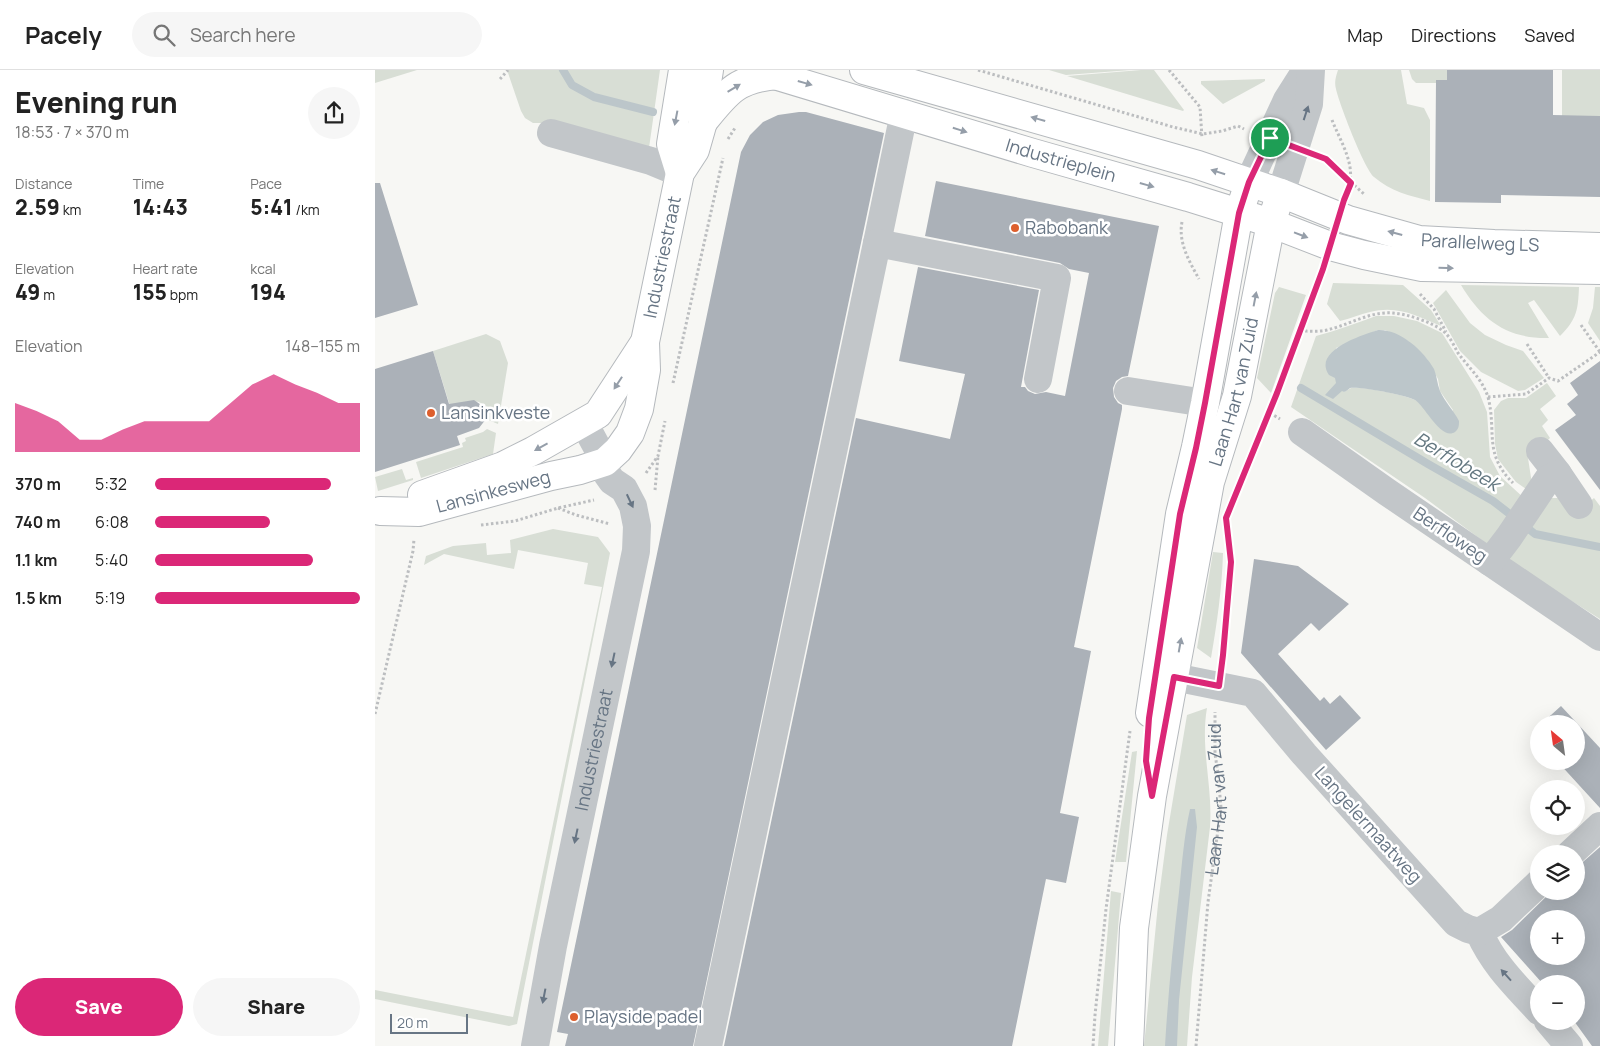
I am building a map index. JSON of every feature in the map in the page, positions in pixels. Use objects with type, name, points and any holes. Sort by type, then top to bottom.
[{"type":"main road","name":"Industriestraat","points":[[680,173],[671,144],[683,70]]},
{"type":"main road","name":"Industriestraat","points":[[605,462],[618,450],[630,433],[639,409],[646,370],[645,342],[680,173],[695,150],[703,122],[703,107],[709,70]]},
{"type":"main road","name":"Industrieplein","points":[[864,70],[1191,163],[1281,193],[1357,214]]},
{"type":"main road","name":"Industriestraat","points":[[703,122],[726,94],[743,83],[768,73]]},
{"type":"main road","name":"Industrieplein","points":[[768,73],[1239,213],[1271,223],[1330,246],[1364,255]]},
{"type":"main road","name":"Laan Hart van Zuid","points":[[1152,796],[1146,761],[1149,718],[1180,514],[1205,403],[1239,213],[1249,182]]},
{"type":"main road","name":"Laan Hart van Zuid","points":[[1129,1046],[1134,928],[1152,796],[1210,482],[1237,396],[1271,223],[1281,193]]},
{"type":"main road","name":"Parallelweg LS","points":[[1357,214],[1419,240],[1600,247]]},
{"type":"main road","name":"Parallelweg LS","points":[[1364,255],[1422,267],[1600,270]]},
{"type":"main road","name":"Industriestraat","points":[[584,423],[598,414],[645,342]]},
{"type":"main road","name":"Lansinkesweg","points":[[378,512],[503,466],[584,423]]},
{"type":"main road","name":"Lansinkesweg","points":[[378,512],[419,512],[605,462]]},
{"type":"street","points":[[1249,182],[1287,100],[1306,70]]},
{"type":"street","points":[[1281,193],[1309,104],[1311,70]]},
{"type":"street","points":[[708,1046],[904,113]]},
{"type":"street","points":[[551,134],[651,161],[680,173]]},
{"type":"street","points":[[877,242],[1057,278],[1038,378]]},
{"type":"street","points":[[1128,391],[1205,403]]},
{"type":"street","name":"Industriestraat","points":[[535,1046],[553,946],[636,550],[637,526],[633,506],[624,489],[612,481],[607,474],[605,462],[584,423]]},
{"type":"street","name":"Berfloweg","points":[[1302,432],[1600,637]]},
{"type":"street","points":[[1540,451],[1579,504]]},
{"type":"street","points":[[1490,562],[1548,479],[1558,474]]},
{"type":"street","name":"Langelermaatweg","points":[[1174,677],[1253,693],[1304,754],[1456,923],[1479,932]]},
{"type":"street","points":[[1580,845],[1600,826]]},
{"type":"street","points":[[1530,892],[1501,919],[1479,932],[1487,950],[1498,966],[1530,1001]]},
{"type":"street","points":[[1556,1030],[1569,1046]]},
{"type":"path","points":[[500,79],[508,70]]},
{"type":"path","points":[[978,70],[1203,134],[1238,126],[1270,138]]},
{"type":"path","points":[[1169,70],[1200,107],[1203,134]]},
{"type":"path","points":[[1330,116],[1350,163],[1351,183],[1357,214]]},
{"type":"path","points":[[727,141],[738,125]]},
{"type":"path","points":[[1296,147],[1326,159],[1351,183],[1357,214]]},
{"type":"path","points":[[672,389],[725,150]]},
{"type":"path","name":"Laan Hart van Zuid","points":[[1239,485],[1270,413],[1330,246]]},
{"type":"path","points":[[1414,290],[1434,309],[1447,336]]},
{"type":"path","points":[[1300,331],[1316,332],[1327,330],[1366,316],[1391,312],[1423,321],[1444,331],[1478,377],[1487,397],[1495,459],[1508,478],[1524,493],[1531,504]]},
{"type":"path","points":[[1527,344],[1549,378],[1558,381],[1600,352],[1581,325]]},
{"type":"path","points":[[1487,397],[1504,394],[1513,396],[1526,394],[1549,378]]},
{"type":"path","points":[[479,525],[515,521],[559,508],[592,501],[624,489],[643,476],[658,456],[666,417]]},
{"type":"path","points":[[559,508],[576,515],[619,527],[636,550]]},
{"type":"path","name":"Laan Hart van Zuid","points":[[1196,1046],[1208,902],[1221,808],[1215,754],[1214,715],[1223,655],[1231,562],[1228,535]]},
{"type":"path","points":[[375,714],[413,551],[414,536]]},
{"type":"shaded area","points":[[375,70],[417,70],[375,83]]},
{"type":"shaded area","points":[[507,70],[660,70],[649,148],[555,123],[533,123],[525,118],[521,111]]},
{"type":"shaded area","points":[[1049,70],[1131,70],[1066,75]]},
{"type":"shaded area","points":[[1154,70],[1184,110],[1067,76]]},
{"type":"shaded area","points":[[1338,70],[1401,70],[1407,104],[1424,108],[1430,120],[1430,201],[1393,189],[1374,177],[1352,135],[1338,96],[1335,84]]},
{"type":"shaded area","points":[[1409,70],[1453,70],[1450,83],[1416,83],[1412,79]]},
{"type":"shaded area","points":[[1562,70],[1600,70],[1600,117],[1562,117]]},
{"type":"shaded area","points":[[1265,79],[1265,81],[1223,104],[1201,84],[1201,81]]},
{"type":"shaded area","points":[[1333,283],[1403,285],[1431,310],[1441,326],[1407,313],[1390,310],[1370,312],[1340,321],[1327,304]]},
{"type":"shaded area","points":[[1461,285],[1579,287],[1577,308],[1570,324],[1560,336],[1534,300],[1528,303],[1549,338],[1520,335],[1497,325],[1487,317]]},
{"type":"shaded area","points":[[1279,287],[1306,295],[1271,393],[1257,378],[1275,293]]},
{"type":"shaded area","points":[[1595,287],[1600,287],[1600,341],[1588,323],[1593,308]]},
{"type":"shaded area","points":[[1446,290],[1470,323],[1485,335],[1523,351],[1544,378],[1525,390],[1518,391],[1481,372],[1460,351],[1433,303]]},
{"type":"shaded area","points":[[1376,316],[1394,316],[1417,321],[1442,333],[1479,392],[1487,412],[1490,457],[1500,476],[1525,499],[1487,544],[1425,498],[1291,407],[1316,336]],"holes":[[[1378,330],[1385,330],[1408,341],[1427,359],[1438,379],[1440,391],[1453,410],[1443,430],[1417,401],[1395,394],[1364,388],[1351,388],[1344,392],[1340,387],[1335,372],[1336,348]]]},
{"type":"shaded area","points":[[1378,330],[1395,333],[1403,337],[1418,348],[1430,362],[1440,391],[1459,421],[1455,432],[1444,432],[1433,422],[1419,403],[1403,396],[1355,388],[1342,391],[1333,399],[1325,395],[1336,383],[1335,378],[1329,375],[1326,366],[1327,359],[1341,345]]},
{"type":"shaded area","points":[[486,334],[500,341],[508,363],[498,424],[486,419],[484,405],[480,402],[474,401],[450,406],[433,351]]},
{"type":"shaded area","points":[[1547,383],[1556,396],[1540,409],[1548,420],[1542,426],[1550,438],[1528,458],[1532,484],[1529,491],[1516,482],[1498,459],[1495,444],[1494,410],[1501,401],[1508,398],[1526,398]]},
{"type":"shaded area","points":[[487,429],[496,433],[493,454],[421,478],[416,462],[463,447],[462,443],[466,441],[465,438]]},
{"type":"shaded area","points":[[402,469],[406,480],[413,478],[413,480],[378,491],[375,477]]},
{"type":"shaded area","points":[[1550,498],[1560,498],[1573,516],[1594,498],[1600,506],[1600,619],[1512,563],[1509,556]]},
{"type":"shaded area","points":[[553,529],[598,537],[610,553],[517,1024],[509,1026],[375,999],[375,990],[513,1017],[602,587],[584,584],[588,563],[518,550],[514,569],[444,554],[424,565],[426,556],[453,546],[486,543],[487,555],[511,553],[510,540]]},
{"type":"shaded area","points":[[1213,552],[1223,553],[1222,580],[1211,658],[1197,648]]},
{"type":"shaded area","points":[[1207,708],[1205,738],[1210,797],[1210,827],[1192,977],[1187,1046],[1144,1046],[1158,904],[1167,835],[1187,715]]},
{"type":"shaded area","points":[[1137,751],[1126,862],[1115,862],[1132,752]]},
{"type":"shaded area","points":[[1190,809],[1195,809],[1197,827],[1179,1000],[1177,1046],[1165,1046],[1175,931]]},
{"type":"shaded area","points":[[1111,891],[1121,893],[1108,1046],[1098,1046]]},
{"type":"building","points":[[1447,70],[1553,70],[1553,115],[1600,116],[1600,197],[1501,195],[1501,203],[1435,202],[1436,80],[1447,80]]},
{"type":"building","points":[[806,112],[884,133],[693,1046],[565,1046],[568,1034],[557,1032],[741,152],[750,135],[763,122],[778,115]]},
{"type":"building","points":[[936,181],[1159,226],[1128,376],[1116,381],[1113,388],[1114,397],[1122,405],[1122,409],[1074,647],[1091,651],[1060,813],[1079,817],[1066,883],[1046,879],[1012,1046],[724,1046],[856,418],[950,439],[965,374],[899,361],[918,267],[1039,290],[1021,387],[1025,387],[1028,391],[1035,394],[1046,392],[1065,396],[1089,273],[1069,269],[1060,263],[925,236]]},
{"type":"building","points":[[375,183],[380,183],[418,305],[375,318]]},
{"type":"building","name":"Lansinkveste","points":[[433,351],[449,404],[474,400],[484,407],[487,415],[486,419],[479,428],[457,436],[460,445],[375,472],[375,369]]},
{"type":"building","points":[[1600,361],[1600,490],[1555,430],[1576,415],[1567,404],[1578,395],[1570,383]]},
{"type":"building","points":[[1254,559],[1298,566],[1349,604],[1319,631],[1311,623],[1278,654],[1320,701],[1324,697],[1330,704],[1340,695],[1361,718],[1326,750],[1241,653]]},
{"type":"building","points":[[1561,706],[1569,715],[1551,715]]},
{"type":"building","points":[[1585,732],[1600,748],[1600,808],[1585,792],[1585,780],[1574,780],[1565,770],[1585,770]]},
{"type":"building","points":[[1600,847],[1600,1046],[1592,1046],[1580,1030],[1585,1030],[1585,975],[1535,975],[1501,937],[1512,930],[1530,912],[1530,965],[1585,965],[1585,910],[1533,910],[1543,900],[1585,900],[1585,860]]},
{"type":"waterway","name":"Berflobeek","points":[[563,70],[572,85],[594,97],[653,112]]},
{"type":"waterway","name":"Berflobeek","points":[[1301,388],[1493,501],[1515,518]]},
{"type":"waterway","name":"Berflobeek","points":[[1524,525],[1535,534],[1600,547]]},
{"type":"place","name":"Rabobank","points":[[1015,228]]},
{"type":"place","name":"Lansinkveste","points":[[431,413]]},
{"type":"place","name":"Playside padel","points":[[574,1017]]},
{"type":"route","points":[[1270,138],[1326,159],[1351,183],[1323,269],[1270,413],[1226,518],[1231,562],[1219,686],[1174,677],[1152,796],[1146,761],[1149,718],[1180,514],[1205,403],[1239,213],[1249,182],[1270,138]]}]
